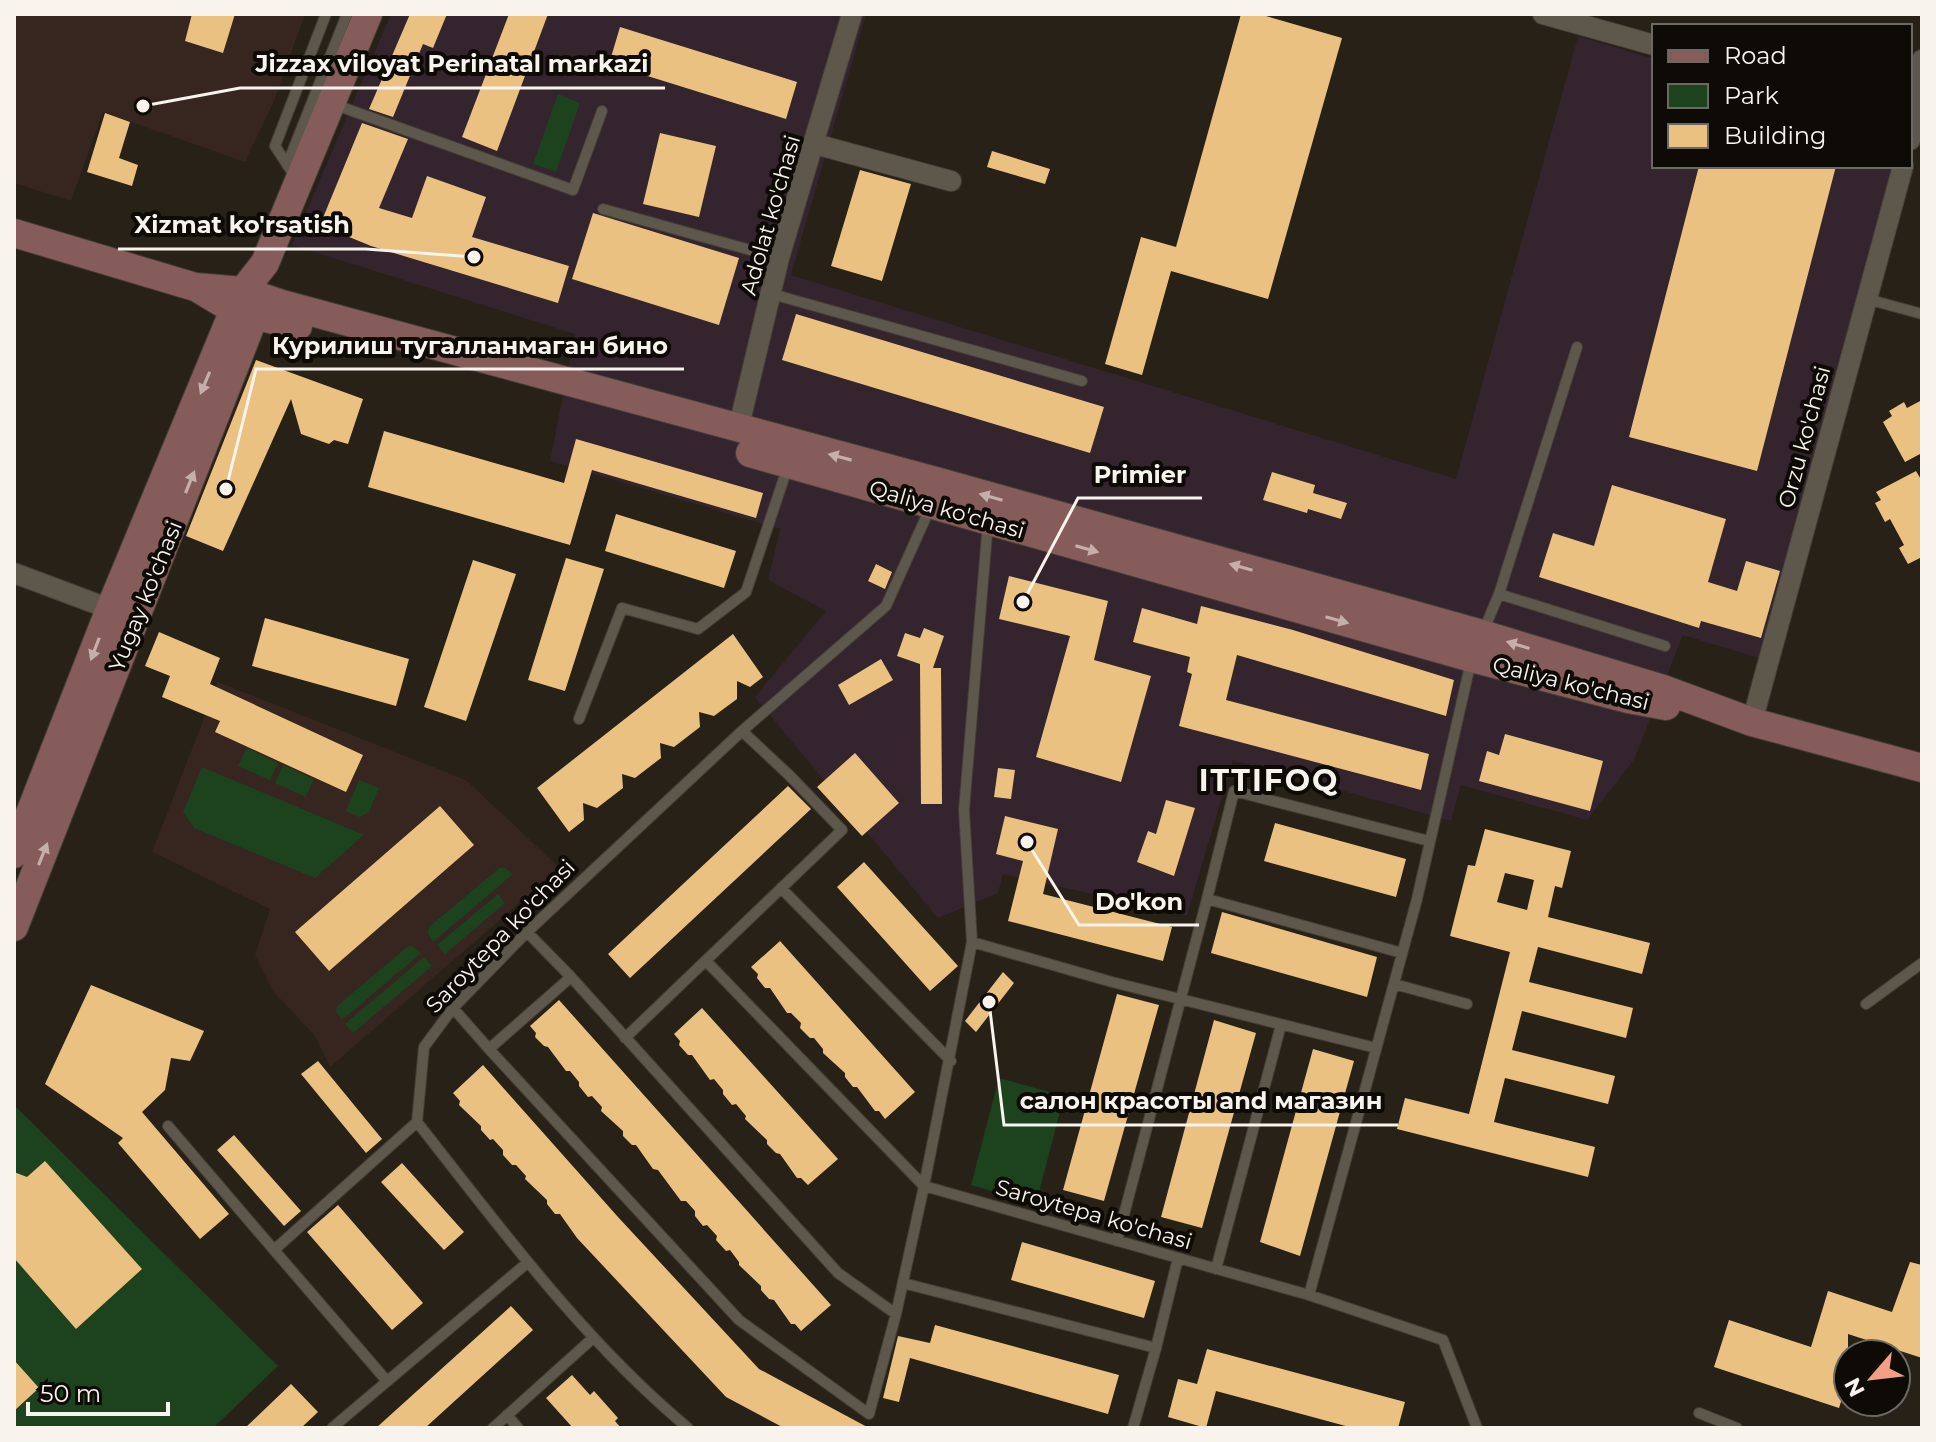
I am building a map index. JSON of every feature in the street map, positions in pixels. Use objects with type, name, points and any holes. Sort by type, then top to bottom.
[{"type":"main road","name":"Yugay ko'chasi","points":[[14,927],[265,263],[293,174],[331,104],[368,14]]},
{"type":"main road","name":"Qaliya ko'chasi","points":[[14,233],[248,303],[279,320],[789,464],[937,494],[988,520],[1477,646],[1663,689],[1752,722],[1922,768]]},
{"type":"main road","name":"Yugay ko'chasi","points":[[14,854],[110,609],[220,349],[248,303]]},
{"type":"main road","name":"Qaliya ko'chasi","points":[[248,303],[282,304],[738,430],[937,494],[1477,646]]},
{"type":"street","name":"Adolat ko'chasi","points":[[738,430],[779,258],[852,14]]},
{"type":"street","points":[[1543,14],[1652,44]]},
{"type":"street","points":[[1913,118],[1922,60]]},
{"type":"street","points":[[815,144],[951,181]]},
{"type":"street","name":"Orzu ko'chasi","points":[[1752,722],[1902,168]]},
{"type":"street","points":[[14,573],[110,609]]},
{"type":"lane","points":[[293,174],[275,146],[326,14]]},
{"type":"lane","points":[[293,174],[347,14]]},
{"type":"lane","points":[[331,104],[573,190],[602,111]]},
{"type":"lane","points":[[603,209],[779,258]]},
{"type":"lane","points":[[772,294],[1082,381]]},
{"type":"lane","points":[[1867,299],[1922,314]]},
{"type":"lane","points":[[1309,1295],[1394,984],[1477,646],[1499,594],[1577,347]]},
{"type":"lane","points":[[579,719],[622,608],[698,629],[746,592],[789,464]]},
{"type":"lane","name":"Saroytepa ko'chasi","points":[[417,1122],[424,1047],[453,1008],[527,932],[742,731],[886,606],[937,494]]},
{"type":"lane","points":[[453,1008],[739,1320],[869,1414],[903,1283],[951,1061],[972,942],[964,810],[988,520]]},
{"type":"lane","points":[[1499,594],[1665,646]]},
{"type":"lane","points":[[625,1038],[842,830],[742,731]]},
{"type":"lane","points":[[1117,1241],[1234,791],[1429,841]]},
{"type":"lane","points":[[781,888],[951,1061]]},
{"type":"lane","points":[[1207,899],[1402,953]]},
{"type":"lane","points":[[527,932],[838,1273],[896,1314]]},
{"type":"lane","points":[[972,942],[1182,1000],[1376,1048]]},
{"type":"lane","points":[[707,962],[924,1186]]},
{"type":"lane","points":[[1866,1004],[1922,963]]},
{"type":"lane","points":[[489,1049],[571,977]]},
{"type":"lane","points":[[1394,984],[1467,1004]]},
{"type":"lane","points":[[1216,1269],[1281,1025]]},
{"type":"lane","points":[[274,1250],[417,1122],[527,1263],[593,1338],[646,1393],[688,1428]]},
{"type":"lane","points":[[168,1126],[386,1380]]},
{"type":"lane","name":"Saroytepa ko'chasi","points":[[924,1186],[1309,1295],[1443,1340],[1477,1428]]},
{"type":"lane","points":[[1133,1428],[1178,1258]]},
{"type":"lane","points":[[332,1428],[527,1263]]},
{"type":"lane","points":[[903,1283],[1156,1348]]},
{"type":"lane","points":[[493,1428],[593,1338]]},
{"type":"lane","points":[[1699,1413],[1737,1428]]},
{"type":"lane","points":[[507,1415],[518,1428]]},
{"type":"shaded area","points":[[14,14],[305,14],[274,101],[245,162],[103,112],[71,201],[14,183]]},
{"type":"shaded area","points":[[391,14],[866,14],[791,275],[1456,479],[1578,36],[1652,58],[1652,168],[1893,168],[1759,658],[1683,635],[1634,760],[1587,820],[1461,785],[1451,821],[1233,760],[1187,915],[1003,874],[998,893],[938,918],[755,697],[826,611],[768,580],[780,529],[550,461],[575,334],[292,245]]},
{"type":"shaded area","points":[[218,682],[466,780],[560,868],[330,1067],[315,1036],[273,991],[255,955],[270,909],[152,852]]},
{"type":"green space","points":[[558,94],[580,103],[556,172],[533,164]]},
{"type":"green space","points":[[247,748],[278,763],[270,780],[238,766]]},
{"type":"green space","points":[[283,765],[314,779],[306,797],[275,783]]},
{"type":"green space","points":[[202,767],[364,835],[315,878],[194,828],[183,812]]},
{"type":"green space","points":[[359,780],[379,788],[369,812],[359,817],[346,811]]},
{"type":"green space","points":[[504,867],[513,874],[433,942],[428,933],[429,927]]},
{"type":"green space","points":[[498,894],[505,903],[445,954],[437,945]]},
{"type":"green space","points":[[412,946],[421,953],[342,1020],[336,1011],[337,1006]]},
{"type":"green space","points":[[424,957],[432,966],[353,1033],[345,1024]]},
{"type":"green space","points":[[999,1078],[1064,1096],[1036,1204],[971,1185]]},
{"type":"green space","points":[[14,1105],[278,1366],[213,1428],[14,1428]]},
{"type":"building","points":[[192,14],[235,14],[223,53],[185,41]]},
{"type":"building","points":[[410,14],[447,14],[433,48],[423,44],[393,117],[369,109]]},
{"type":"building","points":[[509,14],[548,14],[497,151],[462,137]]},
{"type":"building","points":[[1241,14],[1259,14],[1342,38],[1268,299],[1171,271],[1142,375],[1105,364],[1141,237],[1176,247]]},
{"type":"building","points":[[620,27],[797,82],[786,119],[609,64]]},
{"type":"building","points":[[105,113],[130,122],[119,158],[138,165],[132,186],[87,172]]},
{"type":"building","points":[[362,123],[408,139],[379,208],[412,218],[427,176],[486,197],[472,237],[569,266],[558,303],[371,246],[320,225]]},
{"type":"building","points":[[660,133],[716,146],[699,217],[643,204]]},
{"type":"building","points":[[992,151],[1050,169],[1045,184],[987,167]]},
{"type":"building","points":[[1698,168],[1835,168],[1757,471],[1629,437]]},
{"type":"building","points":[[860,170],[911,184],[882,281],[831,266]]},
{"type":"building","points":[[593,213],[739,258],[719,325],[572,279]]},
{"type":"building","points":[[796,314],[1104,407],[1090,453],[782,360]]},
{"type":"building","points":[[256,360],[363,399],[348,444],[334,440],[329,444],[301,434],[291,399],[223,551],[186,536]]},
{"type":"building","points":[[1922,400],[1922,453],[1905,462],[1883,422],[1892,416],[1889,411],[1904,402],[1907,408]]},
{"type":"building","points":[[384,431],[564,483],[576,439],[763,493],[756,518],[592,470],[570,545],[368,487]]},
{"type":"building","points":[[1916,471],[1922,481],[1922,557],[1908,564],[1899,548],[1904,545],[1890,519],[1885,522],[1875,503],[1881,500],[1876,492]]},
{"type":"building","points":[[1272,472],[1315,485],[1313,493],[1347,503],[1341,519],[1263,500]]},
{"type":"building","points":[[1612,485],[1726,519],[1708,582],[1737,591],[1746,561],[1780,571],[1761,638],[1701,621],[1699,628],[1539,577],[1553,533],[1594,546]]},
{"type":"building","points":[[616,514],[736,551],[724,588],[605,551]]},
{"type":"building","points":[[566,558],[604,569],[565,691],[528,680]]},
{"type":"building","points":[[473,560],[516,574],[466,721],[424,707]]},
{"type":"building","points":[[876,564],[892,572],[885,589],[868,581]]},
{"type":"building","points":[[1009,576],[1108,601],[1094,660],[1151,676],[1121,782],[1036,757],[1070,636],[999,619]]},
{"type":"building","points":[[1201,606],[1293,630],[1454,680],[1446,716],[1237,655],[1226,700],[1429,754],[1421,790],[1179,726],[1192,674],[1187,672],[1190,657],[1133,642],[1142,608],[1197,624]]},
{"type":"building","points":[[265,618],[409,659],[396,706],[252,666]]},
{"type":"building","points":[[924,628],[944,636],[933,668],[941,668],[942,804],[921,804],[920,664],[897,656],[905,633],[920,638]]},
{"type":"building","points":[[159,632],[220,658],[210,684],[363,755],[346,792],[215,732],[220,721],[162,697],[170,676],[145,666]]},
{"type":"building","points":[[733,634],[763,677],[750,687],[737,681],[737,699],[714,716],[699,712],[700,727],[674,747],[660,743],[661,758],[635,778],[622,774],[623,788],[597,808],[583,803],[584,820],[569,832],[537,788]]},
{"type":"building","points":[[881,659],[893,680],[849,705],[838,685]]},
{"type":"building","points":[[1505,734],[1603,761],[1590,811],[1479,781],[1487,751],[1499,755]]},
{"type":"building","points":[[855,753],[899,803],[862,836],[817,787]]},
{"type":"building","points":[[998,768],[1015,770],[1011,799],[994,797]]},
{"type":"building","points":[[788,786],[811,809],[630,978],[608,954]]},
{"type":"building","points":[[1166,800],[1195,808],[1174,876],[1137,862],[1148,831],[1156,834]]},
{"type":"building","points":[[440,806],[474,845],[329,971],[295,932]]},
{"type":"building","points":[[1005,816],[1058,829],[1043,894],[1172,927],[1163,961],[1008,921],[1023,861],[996,854]]},
{"type":"building","points":[[1275,823],[1406,859],[1396,897],[1264,861]]},
{"type":"building","points":[[1485,829],[1571,851],[1562,888],[1555,886],[1548,917],[1650,943],[1642,974],[1538,947],[1529,982],[1633,1008],[1626,1038],[1522,1011],[1512,1050],[1615,1076],[1608,1104],[1505,1078],[1494,1122],[1595,1147],[1588,1177],[1397,1129],[1405,1098],[1469,1114],[1510,952],[1450,936],[1468,865],[1475,866]],"holes":[[[1505,873],[1534,880],[1527,910],[1497,902]]]},
{"type":"building","points":[[864,862],[958,966],[930,991],[837,887]]},
{"type":"building","points":[[1222,912],[1377,957],[1367,997],[1211,953]]},
{"type":"building","points":[[780,941],[915,1092],[885,1119],[823,1053],[814,1038],[800,1028],[801,1023],[787,1013],[770,988],[765,988],[757,978],[758,974],[751,967]]},
{"type":"building","points":[[1003,972],[1014,983],[976,1032],[965,1021]]},
{"type":"building","points":[[91,985],[204,1031],[190,1061],[171,1058],[165,1090],[142,1112],[229,1214],[200,1239],[118,1143],[123,1138],[45,1084]]},
{"type":"building","points":[[1117,994],[1159,1005],[1104,1201],[1063,1190]]},
{"type":"building","points":[[559,1000],[831,1305],[801,1331],[791,1324],[774,1300],[769,1299],[761,1286],[739,1265],[730,1250],[726,1251],[716,1240],[717,1236],[707,1225],[703,1226],[695,1211],[686,1201],[681,1201],[636,1145],[632,1145],[623,1136],[623,1131],[601,1111],[602,1107],[592,1096],[588,1097],[570,1071],[566,1071],[548,1047],[535,1037],[536,1033],[530,1026]]},
{"type":"building","points":[[702,1008],[838,1159],[808,1185],[797,1178],[780,1154],[745,1119],[746,1116],[736,1104],[732,1105],[714,1079],[710,1080],[692,1055],[688,1055],[679,1045],[680,1041],[674,1034]]},
{"type":"building","points":[[1214,1020],[1256,1033],[1202,1228],[1161,1217]]},
{"type":"building","points":[[1313,1049],[1354,1061],[1300,1256],[1260,1242]]},
{"type":"building","points":[[318,1061],[382,1139],[366,1153],[301,1074]]},
{"type":"building","points":[[483,1065],[759,1369],[869,1428],[784,1428],[726,1397],[577,1238],[560,1214],[555,1214],[547,1200],[525,1179],[526,1176],[516,1165],[512,1165],[503,1155],[503,1150],[459,1105],[460,1101],[453,1093]]},
{"type":"building","points":[[234,1135],[301,1211],[284,1226],[217,1150]]},
{"type":"building","points":[[45,1161],[142,1269],[76,1329],[14,1258],[14,1172],[27,1177]]},
{"type":"building","points":[[402,1163],[464,1232],[444,1250],[381,1182]]},
{"type":"building","points":[[338,1205],[423,1303],[392,1330],[307,1232]]},
{"type":"building","points":[[1022,1242],[1155,1281],[1144,1318],[1011,1280]]},
{"type":"building","points":[[1910,1262],[1922,1265],[1922,1358],[1912,1355],[1912,1338],[1860,1338],[1848,1334],[1848,1338],[1832,1338],[1832,1406],[1714,1367],[1729,1320],[1811,1347],[1828,1291],[1892,1312]]},
{"type":"building","points":[[511,1306],[533,1330],[425,1428],[376,1428]]},
{"type":"building","points":[[935,1325],[1119,1375],[1108,1414],[910,1358],[899,1402],[883,1398],[898,1336],[930,1343]]},
{"type":"building","points":[[1207,1349],[1405,1402],[1398,1428],[1353,1428],[1216,1391],[1206,1428],[1168,1417],[1178,1379],[1197,1384]]},
{"type":"building","points":[[14,1360],[39,1388],[14,1411]]},
{"type":"building","points":[[572,1375],[590,1395],[594,1391],[618,1418],[615,1421],[621,1428],[573,1428],[546,1398]]},
{"type":"building","points":[[291,1384],[318,1412],[301,1428],[245,1428]]},
{"type":"place","name":"Jizzax viloyat Perinatal markazi","points":[[143,106]]},
{"type":"place","name":"Xizmat ko'rsatish","points":[[474,257]]},
{"type":"place","name":"Курилиш тугалланмаган бино","points":[[226,489]]},
{"type":"place","name":"Primier","points":[[1023,602]]},
{"type":"place","name":"Do'kon","points":[[1027,842]]},
{"type":"place","name":"салон красоты and магазин","points":[[989,1002]]},
{"type":"district","name":"ITTIFOQ","points":[[1269,781]]}]
